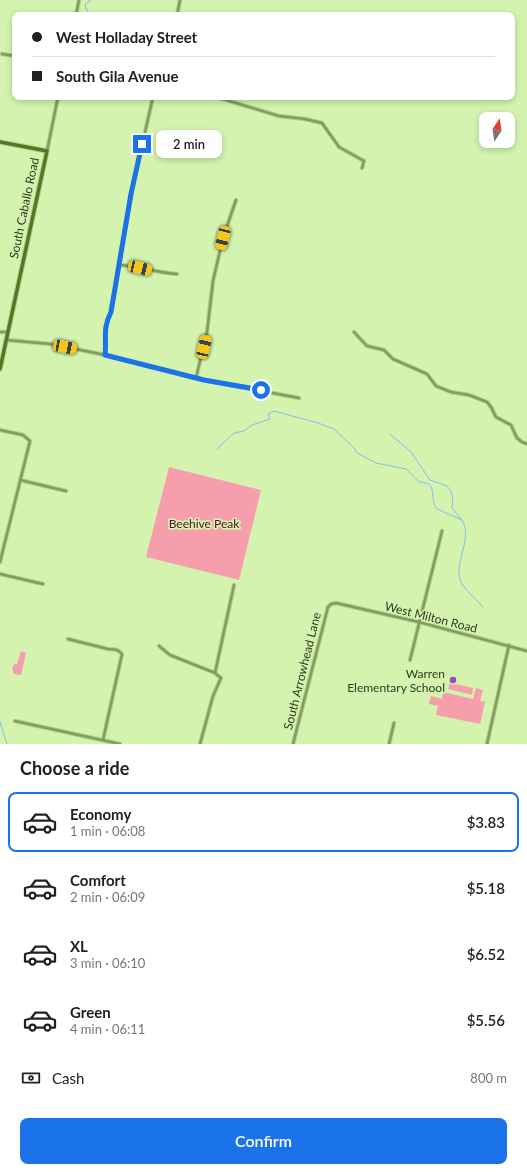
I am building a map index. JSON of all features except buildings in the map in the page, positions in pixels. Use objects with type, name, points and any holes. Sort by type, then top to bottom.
[{"type":"street","points":[[77,12],[79,0]]},
{"type":"street","points":[[178,12],[180,0]]},
{"type":"street","points":[[2,54],[12,56]]},
{"type":"street","name":"South Caballo Road","points":[[0,369],[57,100]]},
{"type":"street","points":[[105,355],[105,328],[111,312],[131,194],[151,100]]},
{"type":"street","points":[[226,100],[280,116],[322,123],[338,147],[364,161],[362,168]]},
{"type":"street","points":[[0,142],[47,151]]},
{"type":"street","points":[[196,378],[207,332],[212,281],[223,238],[236,200]]},
{"type":"street","points":[[120,265],[128,265],[163,273],[177,274]]},
{"type":"street","points":[[0,332],[8,332]]},
{"type":"street","points":[[354,332],[367,346],[384,350],[393,359],[427,374],[436,386],[451,392],[469,395],[487,402],[496,418],[511,424],[517,438],[527,444]]},
{"type":"street","points":[[6,340],[52,344],[105,355],[196,378],[299,398]]},
{"type":"street","points":[[0,430],[24,435],[30,441],[0,562]]},
{"type":"street","points":[[20,480],[66,491]]},
{"type":"street","points":[[410,660],[442,531]]},
{"type":"street","points":[[0,574],[43,584]]},
{"type":"street","points":[[215,673],[234,585]]},
{"type":"street","name":"West Milton Road","points":[[331,604],[336,603],[419,622],[527,651]]},
{"type":"street","name":"South Arrowhead Lane","points":[[293,744],[328,607],[331,604]]},
{"type":"street","points":[[68,639],[108,649],[115,649],[122,654],[103,740]]},
{"type":"street","points":[[486,744],[509,645]]},
{"type":"street","points":[[159,646],[170,655],[215,673],[221,678],[213,696],[200,744]]},
{"type":"street","points":[[15,721],[120,744]]},
{"type":"street","points":[[389,744],[394,723]]},
{"type":"green space","name":"Beehive Peak","points":[[169,467],[261,490],[239,580],[146,557]]},
{"type":"green space","points":[[21,651],[26,653],[21,675],[14,674],[12,668],[15,664],[17,664]]},
{"type":"green space","points":[[450,683],[473,688],[472,695],[448,689]]},
{"type":"green space","points":[[476,688],[483,690],[480,701],[485,702],[480,724],[436,715],[438,706],[429,704],[431,696],[442,699],[443,692],[473,699]]},
{"type":"waterway","points":[[88,12],[85,4],[91,0]]},
{"type":"waterway","points":[[217,449],[234,433],[244,431],[252,425],[270,419],[268,414],[274,411],[334,429],[354,448],[357,453],[376,463],[406,469],[419,482],[425,483],[432,488],[433,501],[437,509],[462,520],[466,535],[460,561],[459,577],[464,587],[483,607]]},
{"type":"waterway","points":[[390,434],[411,452],[430,480],[447,486],[451,491],[453,499],[452,508],[461,519]]},
{"type":"waterway","points":[[0,722],[7,744]]},
{"type":"place","name":"Warren Elementary School","points":[[453,680]]},
{"type":"route","points":[[142,144],[131,194],[111,312],[105,328],[105,355],[204,380],[261,390]]}]
